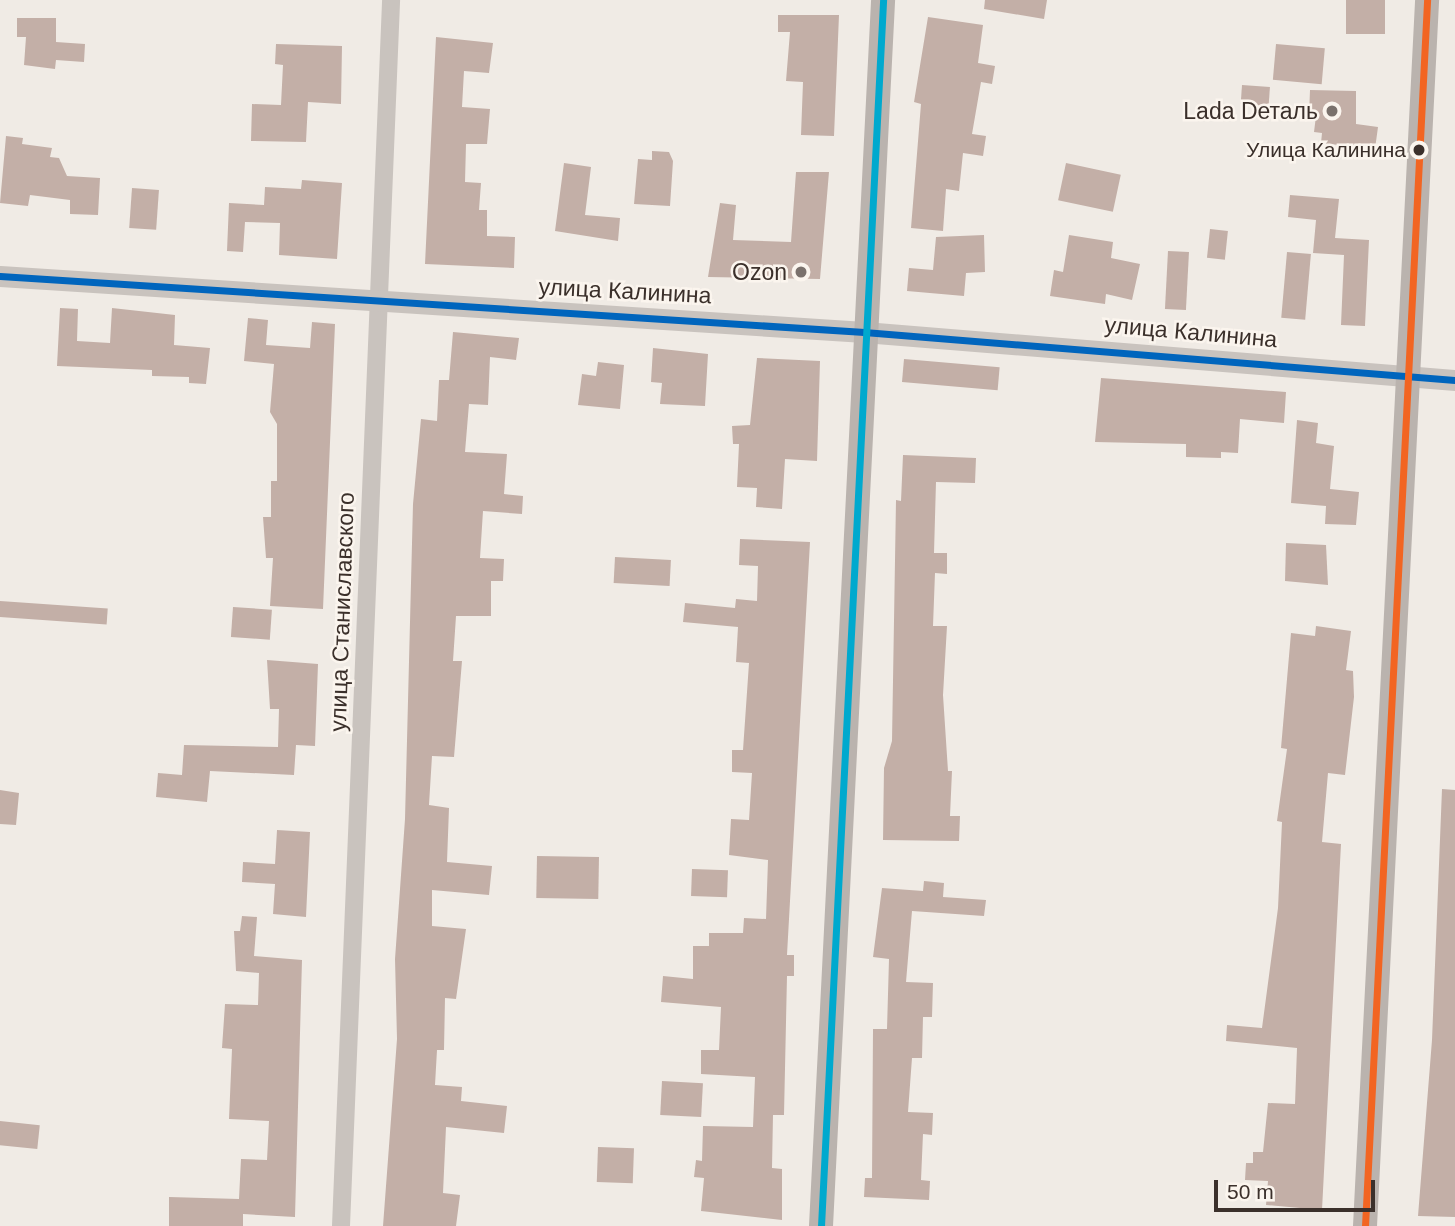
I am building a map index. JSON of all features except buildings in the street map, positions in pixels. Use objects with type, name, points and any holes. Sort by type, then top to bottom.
[{"type":"main road","points":[[821,1226],[864,332],[883,0]]},
{"type":"main road","points":[[1365,1226],[1427,0]]},
{"type":"street","name":"улица Станиславского","points":[[341,1226],[391,0]]},
{"type":"street","name":"улица Калинина","points":[[0,276],[379,303],[864,332],[1455,380]]},
{"type":"transit line","points":[[821,1226],[883,0]]},
{"type":"transit line","points":[[1365,1226],[1427,0]]},
{"type":"transit line","points":[[0,276],[864,332],[1455,380]]},
{"type":"place","name":"Lada Dеталь","points":[[1332,111]]},
{"type":"place","name":"Улица Калинина","points":[[1419,150]]},
{"type":"place","name":"Ozon","points":[[801,272]]}]
